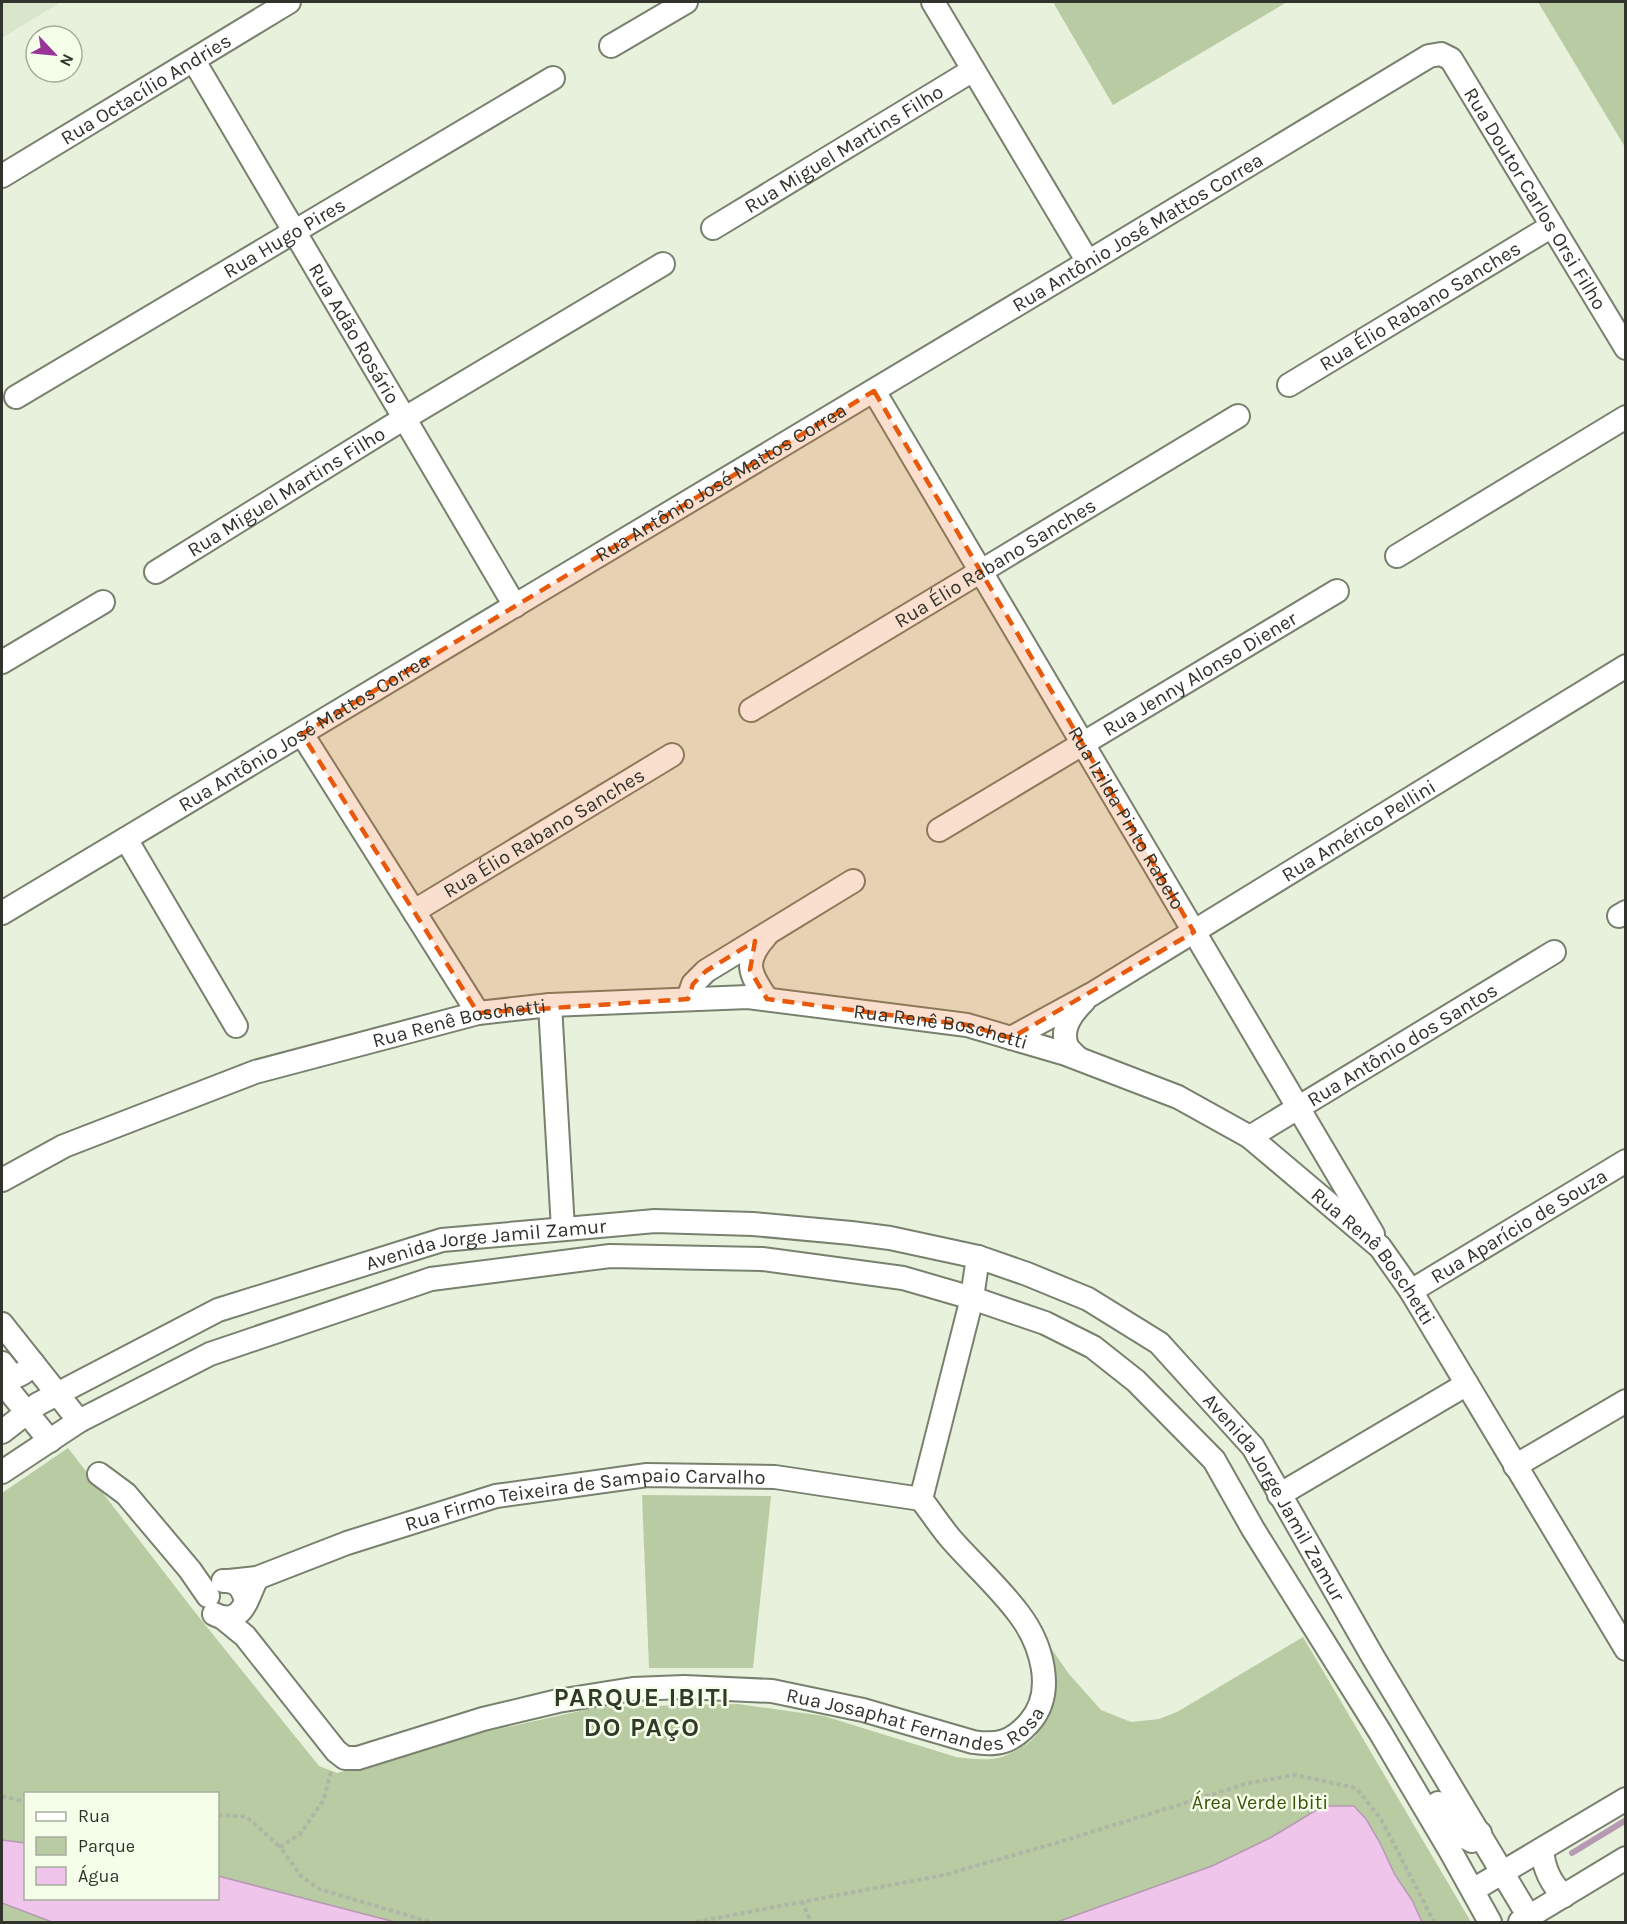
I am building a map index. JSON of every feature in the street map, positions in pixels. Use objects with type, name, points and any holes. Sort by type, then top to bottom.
[{"type":"street","name":"Rua Octacílio Andries","points":[[2,176],[290,2]]},
{"type":"street","points":[[611,46],[686,2]]},
{"type":"street","points":[[933,2],[1089,262]]},
{"type":"street","name":"Rua Doutor Carlos Orsi Filho","points":[[1441,54],[1451,59],[1626,348]]},
{"type":"street","name":"Rua Antônio José Mattos Correa","points":[[2,913],[1429,56],[1441,54]]},
{"type":"street","name":"Rua Adão Rosário","points":[[194,61],[515,606]]},
{"type":"street","name":"Rua Miguel Martins Filho","points":[[714,228],[974,70]]},
{"type":"street","name":"Rua Hugo Pires","points":[[16,397],[553,78]]},
{"type":"street","name":"Rua Élio Rabano Sanches","points":[[1289,385],[1552,226]]},
{"type":"street","name":"Rua Miguel Martins Filho","points":[[156,572],[404,418],[663,264]]},
{"type":"street","name":"Rua Izilda Pinto Rabelo","points":[[874,391],[1380,1247]]},
{"type":"street","name":"Rua Élio Rabano Sanches","points":[[751,710],[1238,416]]},
{"type":"street","points":[[1397,556],[1626,417]]},
{"type":"street","name":"Rua Jenny Alonso Diener","points":[[939,830],[1337,591]]},
{"type":"street","points":[[2,662],[104,602]]},
{"type":"street","name":"Rua Américo Pellini","points":[[1011,1038],[1092,994],[1626,666]]},
{"type":"street","points":[[302,734],[478,1013]]},
{"type":"street","name":"Rua Élio Rabano Sanches","points":[[415,913],[421,907],[672,755]]},
{"type":"street","points":[[126,839],[236,1026]]},
{"type":"street","points":[[688,999],[693,984],[706,971],[853,881]]},
{"type":"street","points":[[767,999],[756,984],[750,970],[754,950],[769,932]]},
{"type":"street","name":"Rua Antônio dos Santos","points":[[1250,1137],[1554,952]]},
{"type":"street","name":"Rua Américo Pellini","points":[[1078,1058],[1067,1047],[1065,1028],[1071,1013],[1092,994]]},
{"type":"street","name":"Rua Renê Boschetti","points":[[2,1180],[64,1146],[255,1072],[478,1013],[550,1005],[748,997],[967,1025],[1078,1058],[1178,1097],[1250,1137],[1380,1247],[1411,1291],[1626,1649]]},
{"type":"street","points":[[550,1005],[563,1229]]},
{"type":"street","name":"Rua Aparício de Souza","points":[[1411,1291],[1626,1161]]},
{"type":"street","name":"Avenida Jorge Jamil Zamur","points":[[2,1432],[26,1412],[57,1394],[218,1310],[442,1240],[666,1221],[753,1224],[890,1238],[978,1257],[1088,1299],[1159,1343],[1253,1447],[1373,1657],[1480,1833],[1527,1921]]},
{"type":"street","points":[[883,1276],[890,1238]]},
{"type":"street","points":[[922,1284],[929,1246]]},
{"type":"street","name":"Avenida Jorge Jamil Zamur","points":[[2,1468],[50,1441],[79,1421],[210,1354],[431,1279],[610,1256],[762,1259],[903,1278],[972,1298],[1045,1323],[1094,1347],[1136,1381],[1214,1460],[1253,1529],[1380,1731],[1490,1923]]},
{"type":"street","points":[[921,1499],[972,1298],[978,1257]]},
{"type":"street","points":[[2,1324],[79,1421]]},
{"type":"street","points":[[2,1363],[13,1377],[28,1370],[33,1363]]},
{"type":"street","points":[[104,1370],[108,1382],[121,1400]]},
{"type":"street","points":[[2,1382],[50,1441]]},
{"type":"street","points":[[1280,1495],[1467,1384]]},
{"type":"street","points":[[1515,1466],[1626,1401]]},
{"type":"street","points":[[99,1474],[126,1494],[190,1570],[219,1586],[238,1584],[244,1591],[237,1610],[244,1636],[336,1751]]},
{"type":"street","name":"Rua Firmo Teixeira de Sampaio Carvalho","points":[[219,1586],[257,1578],[347,1543],[496,1496],[647,1475],[775,1477],[921,1499]]},
{"type":"street","name":"Rua Josaphat Fernandes Rosa","points":[[336,1751],[345,1758],[358,1758],[483,1719],[558,1701],[633,1689],[684,1688],[772,1691],[863,1710],[973,1743],[990,1745],[1004,1742],[1019,1734],[1033,1718],[1043,1699],[1045,1676],[1037,1645],[1019,1614],[951,1538],[921,1499]]},
{"type":"street","points":[[219,1586],[208,1606],[214,1614],[237,1610],[257,1578]]},
{"type":"street","name":"Avenida Jorge Jamil Zamur","points":[[1380,1731],[1391,1735],[1459,1834],[1472,1841],[1480,1833]]},
{"type":"street","points":[[1473,1890],[1626,1800]]},
{"type":"street","points":[[1542,1850],[1543,1864],[1555,1887],[1564,1896]]},
{"type":"street","points":[[1527,1921],[1626,1858]]},
{"type":"path","points":[[280,1847],[300,1834],[322,1801],[336,1751]]},
{"type":"path","points":[[696,1923],[944,1875],[1249,1783],[1295,1775],[1356,1788],[1381,1819],[1434,1923]]},
{"type":"path","points":[[2,1796],[24,1802]]},
{"type":"path","points":[[219,1815],[247,1817],[280,1847],[301,1876],[319,1889],[430,1923]]},
{"type":"path","points":[[802,1901],[811,1923]]},
{"type":"highlighted area","points":[[874,391],[1194,932],[1011,1038],[967,1025],[767,999],[750,970],[755,941],[706,971],[693,984],[688,999],[478,1013],[302,734]]},
{"type":"shaded area","points":[[2,2],[61,2],[24,24],[2,38]]},
{"type":"green space","points":[[1053,2],[1287,2],[1113,105]]},
{"type":"green space","points":[[1538,2],[1625,2],[1625,147]]},
{"type":"green space","name":"Área Verde Ibiti","points":[[68,1448],[194,1611],[319,1766],[337,1773],[481,1733],[598,1707],[738,1704],[824,1716],[956,1757],[997,1758],[1031,1741],[1046,1717],[1054,1686],[1055,1668],[1041,1634],[1069,1674],[1101,1710],[1131,1722],[1159,1719],[1177,1712],[1303,1637],[1471,1922],[2,1922],[2,1493]]},
{"type":"green space","points":[[642,1495],[771,1496],[753,1668],[649,1668]]},
{"type":"water","points":[[1323,1806],[1354,1806],[1366,1819],[1422,1922],[1057,1922],[1212,1866],[1270,1838]]},
{"type":"water","points":[[2,1840],[24,1843],[24,1900],[219,1900],[219,1876],[395,1922],[52,1922],[2,1903]]},
{"type":"waterway","points":[[1572,1853],[1626,1820]]},
{"type":"district","name":"PARQUE IBITI DO PAÇO","points":[[642,1712]]}]
